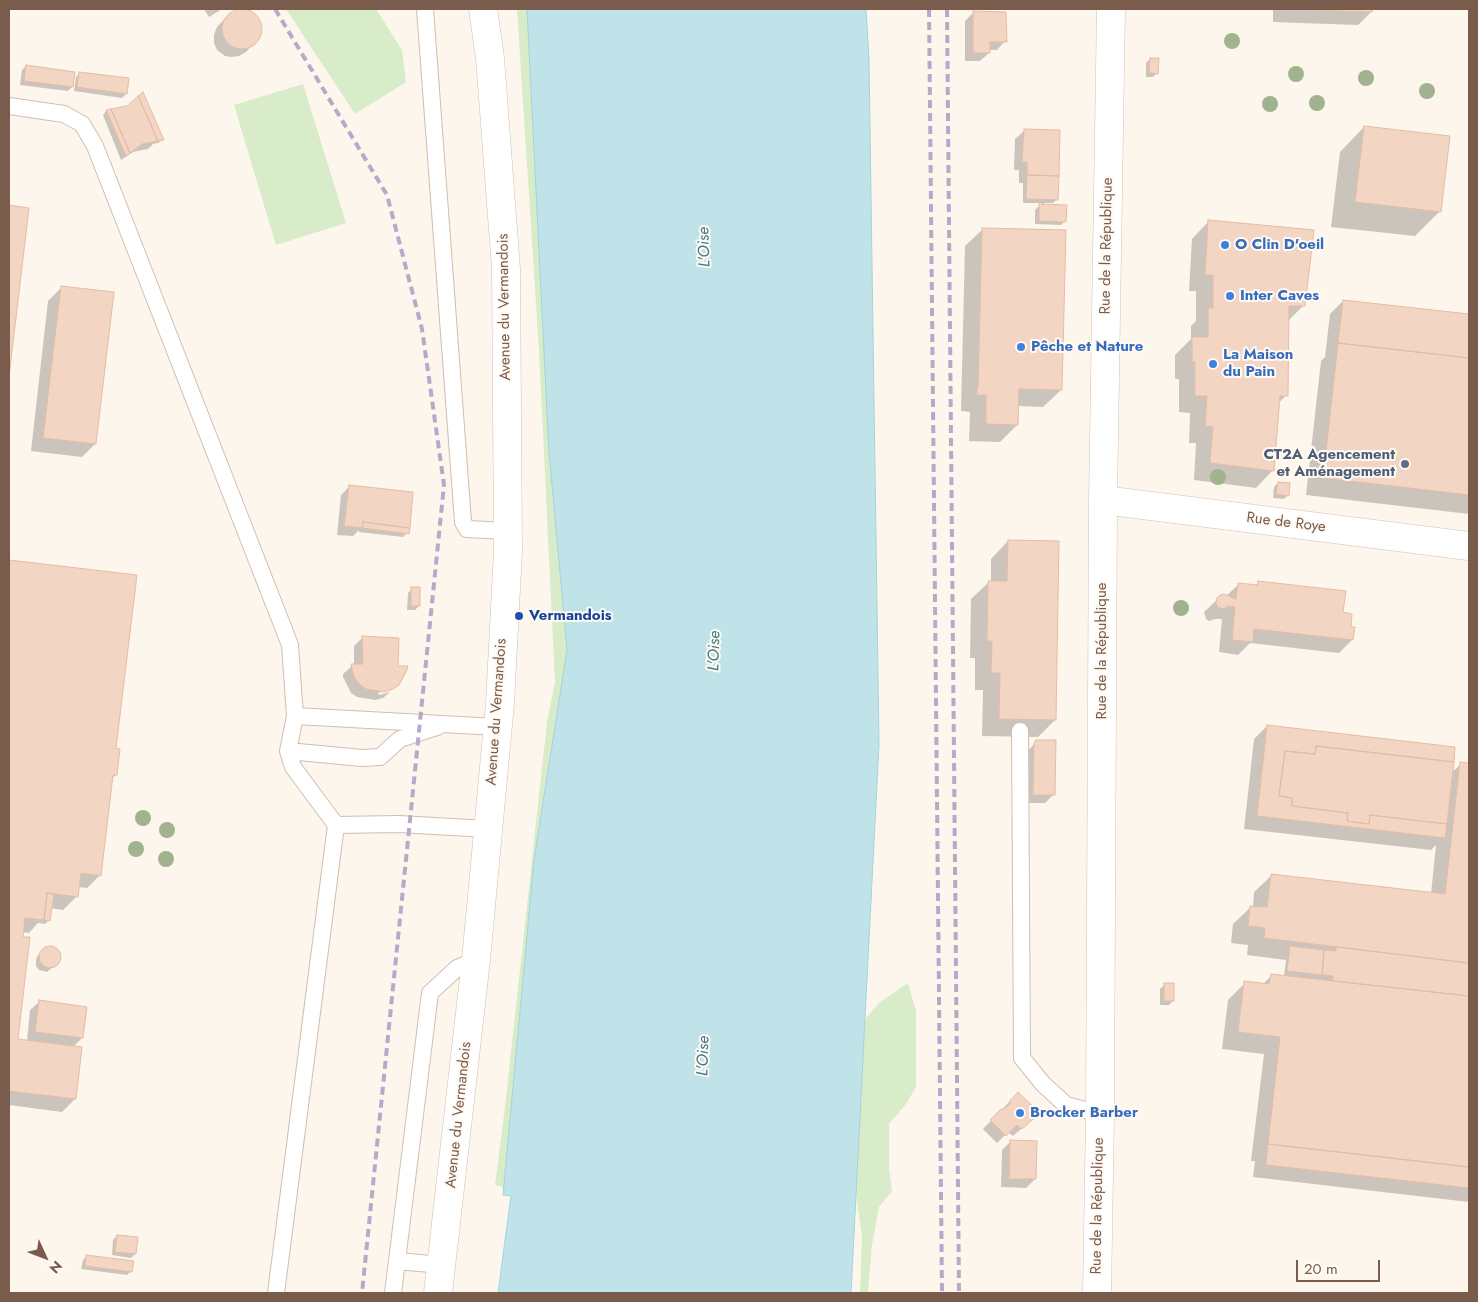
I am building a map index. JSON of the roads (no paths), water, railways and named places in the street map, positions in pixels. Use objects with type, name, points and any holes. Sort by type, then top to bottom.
[{"type":"main road","name":"Avenue du Vermandois","points":[[438,1293],[476,960],[497,727],[508,531],[506,269],[490,58],[483,9]]},
{"type":"main road","name":"Rue de la République","points":[[1097,1293],[1100,1114],[1103,500],[1111,9]]},
{"type":"main road","name":"Rue de Roye","points":[[1103,500],[1469,546]]},
{"type":"lane","points":[[425,9],[463,522],[467,529],[508,531]]},
{"type":"lane","points":[[9,106],[64,114],[82,124],[96,146],[290,645],[295,716],[288,751],[293,767],[336,825],[276,1293]]},
{"type":"lane","points":[[295,716],[497,727]]},
{"type":"lane","points":[[288,751],[362,758],[380,757],[400,740],[446,724]]},
{"type":"lane","points":[[1020,731],[1022,1058],[1043,1084],[1066,1105],[1100,1114]]},
{"type":"lane","points":[[336,825],[399,824],[488,829]]},
{"type":"lane","points":[[393,1293],[430,992],[457,968],[476,960]]},
{"type":"lane","points":[[397,1260],[442,1265]]},
{"type":"water","name":"L'Oise","points":[[527,9],[866,9],[869,58],[879,744],[851,1293],[498,1293],[511,1196],[503,1195],[534,860],[567,650],[549,452]]},
{"type":"railway","points":[[275,9],[387,195],[422,329],[444,485],[362,1293]]},
{"type":"railway","points":[[929,9],[942,1293]]},
{"type":"railway","points":[[947,9],[959,1293]]},
{"type":"place","name":"O Clin D'oeil","points":[[1225,245]]},
{"type":"place","name":"Inter Caves","points":[[1230,296]]},
{"type":"place","name":"Pêche et Nature","points":[[1021,347]]},
{"type":"place","name":"La Maison du Pain","points":[[1213,364]]},
{"type":"place","name":"CT2A Agencement et Aménagement","points":[[1405,464]]},
{"type":"place","name":"Vermandois","points":[[519,616]]},
{"type":"place","name":"Brocker Barber","points":[[1020,1113]]}]
